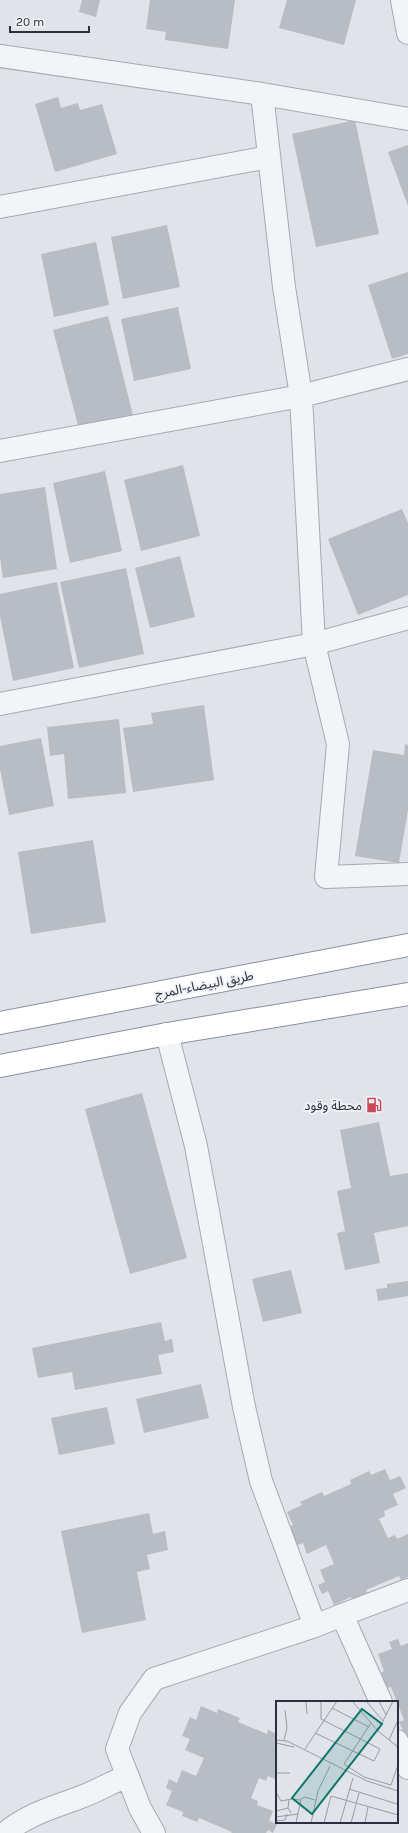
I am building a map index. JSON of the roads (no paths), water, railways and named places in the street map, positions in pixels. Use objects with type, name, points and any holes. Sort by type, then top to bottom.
[{"type":"highway","name":"طريق البيضاء-المرج","points":[[0,1023],[408,945]]},
{"type":"highway","points":[[0,1066],[167,1034],[408,994]]},
{"type":"street","points":[[402,0],[408,33]]},
{"type":"street","points":[[0,56],[262,94],[408,119]]},
{"type":"street","points":[[262,94],[284,280],[301,396],[314,644],[338,744],[326,876],[408,874]]},
{"type":"street","points":[[0,206],[269,157]]},
{"type":"street","points":[[0,451],[301,396],[408,369]]},
{"type":"street","points":[[0,704],[314,644],[408,618]]},
{"type":"street","points":[[167,1034],[196,1146],[244,1407],[261,1481],[315,1626]]},
{"type":"street","points":[[154,1833],[140,1808],[118,1749],[130,1713],[154,1679],[315,1626],[408,1590]]},
{"type":"street","points":[[342,1615],[381,1701]]},
{"type":"street","points":[[398,1743],[408,1768]]},
{"type":"street","points":[[8,1833],[22,1820],[51,1807],[81,1797],[128,1776]]},
{"type":"place","name":"محطة وقود","points":[[374,1105]]}]
